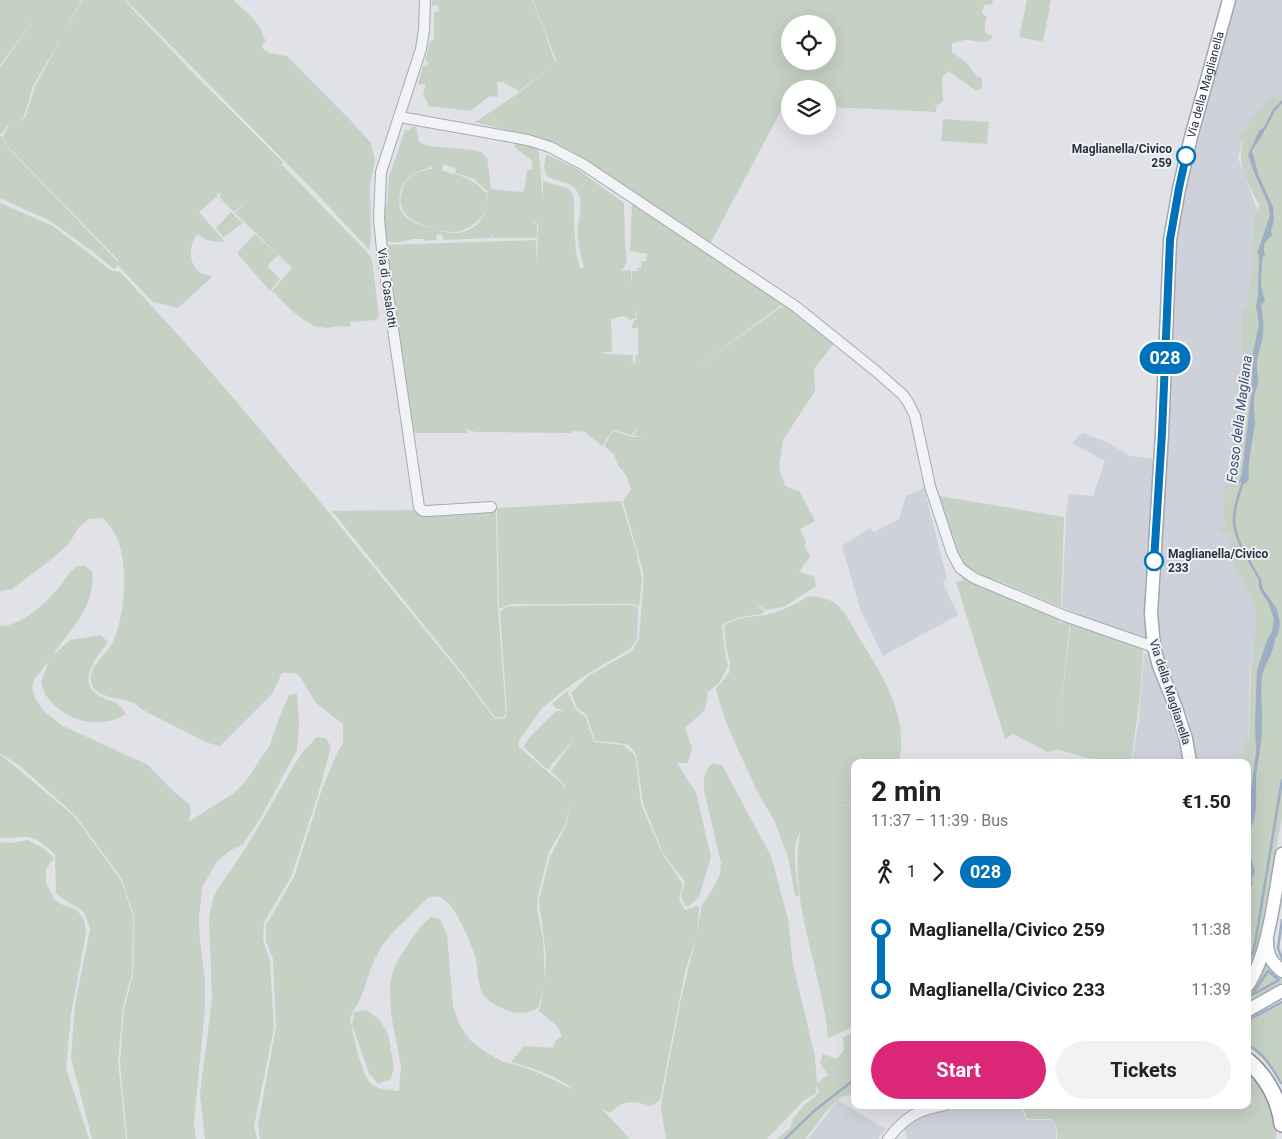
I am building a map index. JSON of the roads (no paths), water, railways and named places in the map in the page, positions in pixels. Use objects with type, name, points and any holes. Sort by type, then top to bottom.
[{"type":"highway","points":[[1251,1064],[1261,1074],[1273,1092],[1278,1103],[1282,1124]]},
{"type":"main road","name":"Via della Maglianella","points":[[1189,759],[1186,740],[1176,708],[1159,666],[1154,648],[1151,614],[1162,433],[1170,240],[1190,137],[1228,0]]},
{"type":"main road","points":[[1251,979],[1259,964],[1282,854]]},
{"type":"main road","points":[[1267,931],[1268,956],[1282,971]]},
{"type":"main road","points":[[1251,1008],[1282,991]]},
{"type":"street","name":"Via di Casalotti","points":[[425,0],[423,39],[400,117],[390,140],[381,172],[379,219],[388,297],[418,503],[421,510],[491,507]]},
{"type":"street","points":[[400,117],[509,135],[550,147],[584,166],[795,306],[877,372],[908,402],[915,416],[930,486],[939,515],[952,553],[963,571],[974,578],[1065,616],[1154,648]]},
{"type":"street","points":[[888,1139],[909,1116],[930,1109]]},
{"type":"water","points":[[1267,125],[1252,150],[1258,174],[1273,207],[1274,220],[1271,231],[1272,235],[1264,246],[1265,255],[1263,256],[1261,284],[1265,300],[1261,306],[1263,331],[1257,361],[1258,381],[1254,397],[1255,423],[1249,459],[1249,480],[1245,484],[1239,482],[1242,473],[1252,387],[1252,357],[1259,324],[1256,306],[1259,255],[1257,254],[1270,215],[1268,204],[1248,155],[1259,131]]},
{"type":"water","points":[[1258,583],[1262,584],[1263,589],[1277,609],[1280,624],[1278,635],[1275,638],[1275,643],[1262,677],[1262,737],[1256,774],[1256,808],[1251,826],[1251,792],[1256,752],[1257,670],[1272,631],[1274,619],[1269,604]]},
{"type":"water","points":[[1251,856],[1255,871],[1252,878],[1253,884],[1251,887]]},
{"type":"waterway","name":"Fosso della Magliana","points":[[1265,128],[1274,110],[1282,102]]},
{"type":"waterway","name":"Fosso della Magliana","points":[[1243,482],[1235,510],[1235,528],[1240,543],[1260,580],[1261,586]]},
{"type":"waterway","points":[[1251,956],[1256,938],[1282,780]]},
{"type":"waterway","points":[[1282,920],[1278,948],[1282,959]]},
{"type":"waterway","points":[[1268,971],[1279,980],[1252,995],[1268,971]]},
{"type":"waterway","points":[[1251,1018],[1282,1002]]},
{"type":"waterway","points":[[1251,1046],[1271,1066],[1281,1083]]},
{"type":"waterway","name":"Fosso della Magliana","points":[[785,1139],[814,1111],[851,1082]]},
{"type":"place","name":"Maglianella/Civico 259","points":[[1186,156]]},
{"type":"place","name":"Maglianella/Civico 233","points":[[1154,561]]}]
